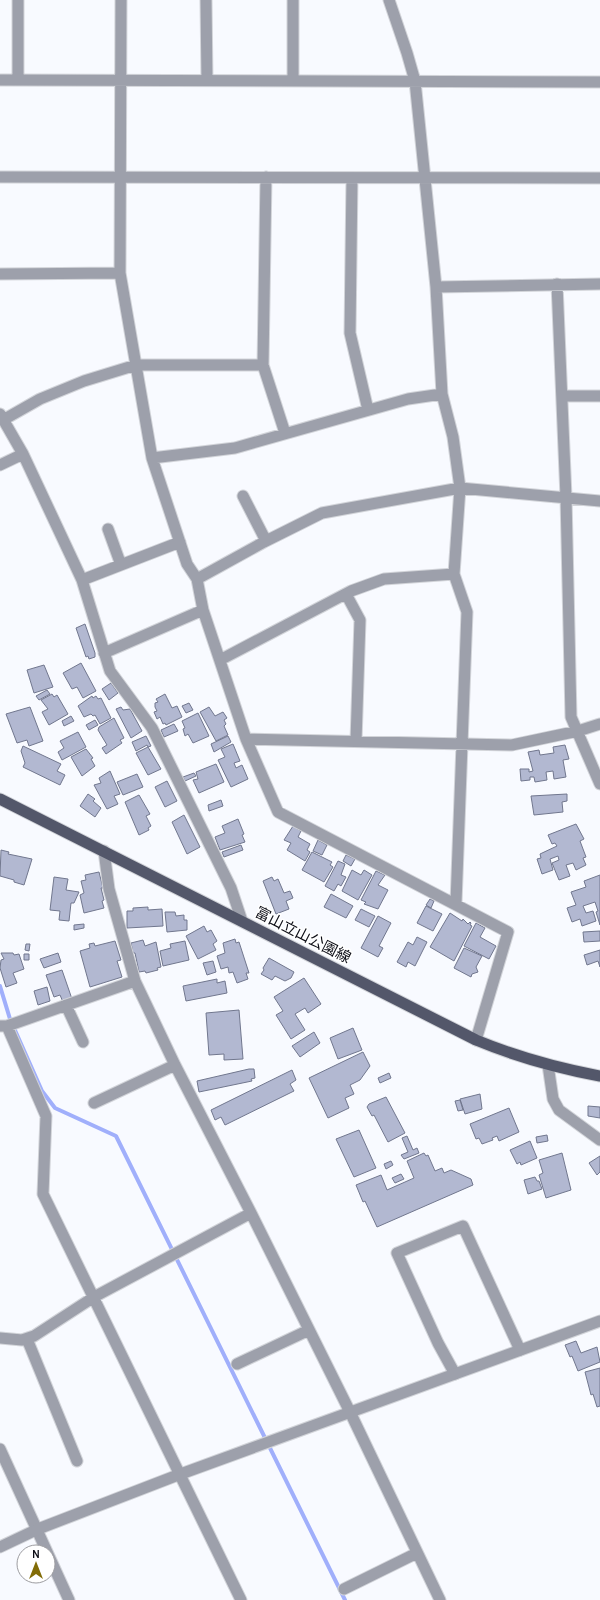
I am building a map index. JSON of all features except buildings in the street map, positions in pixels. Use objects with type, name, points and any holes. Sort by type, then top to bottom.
[{"type":"main road","name":"富山立山公園線","points":[[0,798],[476,1040],[513,1055],[548,1065],[600,1076]]},
{"type":"street","points":[[18,0],[18,80]]},
{"type":"street","points":[[121,0],[120,274],[152,458],[187,564],[197,579],[203,610],[246,739],[278,812],[456,903],[508,932],[476,1040]]},
{"type":"street","points":[[206,0],[207,80]]},
{"type":"street","points":[[293,0],[293,81]]},
{"type":"street","points":[[389,0],[415,81],[436,287],[442,394],[453,437],[460,488],[454,574],[467,612],[456,903]]},
{"type":"street","points":[[0,80],[600,82]]},
{"type":"street","points":[[0,176],[600,178]]},
{"type":"street","points":[[266,177],[263,364],[285,433]]},
{"type":"street","points":[[352,178],[350,333],[368,410]]},
{"type":"street","points":[[0,274],[120,274]]},
{"type":"street","points":[[557,284],[566,497],[572,716],[600,784]]},
{"type":"street","points":[[436,287],[600,284]]},
{"type":"street","points":[[242,921],[231,888],[152,728],[110,671],[82,580],[24,454],[2,417],[40,399],[84,381],[136,365],[263,364]]},
{"type":"street","points":[[152,458],[235,448],[408,399],[442,394]]},
{"type":"street","points":[[562,396],[600,396]]},
{"type":"street","points":[[0,465],[24,454]]},
{"type":"street","points":[[197,579],[266,540],[322,513],[460,488],[600,501]]},
{"type":"street","points":[[243,496],[266,540]]},
{"type":"street","points":[[108,529],[121,565]]},
{"type":"street","points":[[82,580],[180,542]]},
{"type":"street","points":[[220,660],[346,594],[384,579],[454,574]]},
{"type":"street","points":[[346,594],[360,620],[356,741]]},
{"type":"street","points":[[104,653],[203,610]]},
{"type":"street","points":[[246,739],[512,745],[578,731],[600,724]]},
{"type":"street","points":[[104,851],[109,889],[135,981],[175,1066],[310,1330],[440,1600]]},
{"type":"street","points":[[135,981],[4,1026],[46,1116],[43,1194],[94,1297],[178,1475],[241,1600]]},
{"type":"street","points":[[66,1005],[83,1042]]},
{"type":"street","points":[[548,1065],[553,1098],[559,1110],[600,1140]]},
{"type":"street","points":[[94,1103],[175,1066]]},
{"type":"street","points":[[0,1338],[27,1339],[94,1297],[251,1213]]},
{"type":"street","points":[[455,1374],[438,1343],[397,1253],[463,1226],[520,1350]]},
{"type":"street","points":[[0,1547],[38,1529],[178,1475],[600,1321]]},
{"type":"street","points":[[237,1364],[310,1330]]},
{"type":"street","points":[[27,1339],[77,1461]]},
{"type":"street","points":[[0,1449],[38,1529],[69,1600]]},
{"type":"street","points":[[344,1589],[417,1553]]},
{"type":"waterway","points":[[0,986],[10,1019],[42,1091],[55,1108],[116,1136],[345,1600]]}]
